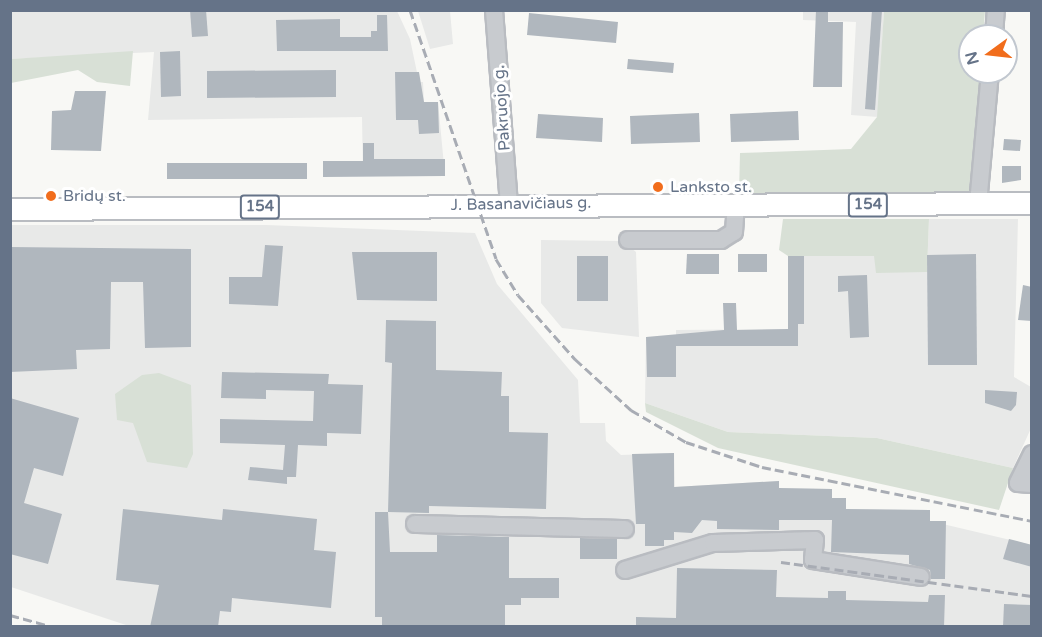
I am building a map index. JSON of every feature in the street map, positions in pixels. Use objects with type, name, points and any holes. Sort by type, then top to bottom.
[{"type":"main road","name":"J. Basanavičiaus g.","points":[[10,209],[509,204],[736,206],[1032,203]]},
{"type":"street","name":"Pakruojo g.","points":[[494,10],[509,204]]},
{"type":"street","points":[[978,204],[989,84]]},
{"type":"street","points":[[628,240],[721,240],[734,232],[736,206]]},
{"type":"street","points":[[1025,484],[1032,454]]},
{"type":"street","points":[[415,524],[626,529]]},
{"type":"street","points":[[625,570],[713,543],[814,540],[813,560],[921,577]]},
{"type":"shaded area","points":[[11,11],[397,11],[410,39],[419,82],[423,82],[424,102],[438,102],[445,176],[363,176],[362,117],[148,120],[154,52],[11,59]]},
{"type":"shaded area","points":[[418,11],[450,11],[453,44],[430,49]]},
{"type":"shaded area","points":[[803,11],[884,11],[878,117],[851,115],[856,22],[803,20]]},
{"type":"shaded area","points":[[884,11],[985,11],[984,24],[958,24],[958,84],[980,84],[971,196],[739,194],[740,153],[851,149],[877,117]]},
{"type":"shaded area","points":[[133,51],[130,86],[97,82],[78,70],[11,83],[11,59]]},
{"type":"shaded area","points":[[783,219],[929,219],[927,272],[876,273],[874,256],[788,256],[779,250]]},
{"type":"shaded area","points":[[929,219],[1018,219],[1014,377],[1031,387],[1032,426],[1013,468],[877,438],[728,432],[645,403],[646,337],[676,337],[676,330],[788,329],[788,256],[874,256],[927,272]]},
{"type":"shaded area","points":[[11,225],[266,225],[475,233],[497,284],[578,380],[580,423],[605,423],[606,441],[621,455],[674,453],[675,487],[779,481],[779,488],[832,489],[832,498],[846,498],[846,509],[930,510],[930,521],[1032,545],[1031,626],[129,626],[11,587]]},
{"type":"shaded area","points":[[541,240],[622,241],[636,252],[639,337],[562,328],[541,303]]},
{"type":"shaded area","points":[[159,373],[191,385],[193,454],[187,468],[147,462],[133,423],[117,420],[115,394],[142,375]]},
{"type":"shaded area","points":[[645,403],[728,432],[877,438],[1013,468],[999,510],[718,448],[646,412]]},
{"type":"building","points":[[190,10],[206,10],[208,36],[192,37]]},
{"type":"building","points":[[816,10],[828,10],[828,22],[843,22],[842,87],[813,87]]},
{"type":"building","points":[[872,10],[882,10],[875,110],[865,109]]},
{"type":"building","points":[[529,13],[618,22],[616,43],[527,35]]},
{"type":"building","points":[[377,15],[387,15],[388,51],[277,51],[276,20],[340,19],[340,37],[371,37],[371,31],[377,31]]},
{"type":"building","points":[[180,51],[181,96],[161,97],[160,52]]},
{"type":"building","points":[[628,59],[674,63],[673,73],[627,69]]},
{"type":"building","points":[[336,70],[336,97],[207,98],[207,71]]},
{"type":"building","points":[[395,72],[419,72],[424,102],[438,102],[439,133],[419,134],[418,120],[396,120]]},
{"type":"building","points":[[75,91],[106,91],[101,151],[51,150],[52,111],[71,110]]},
{"type":"building","points":[[798,111],[799,140],[731,142],[730,114]]},
{"type":"building","points":[[699,113],[700,142],[631,144],[630,116]]},
{"type":"building","points":[[538,114],[603,118],[602,142],[536,138]]},
{"type":"building","points":[[1004,139],[1021,140],[1020,151],[1003,150]]},
{"type":"building","points":[[363,143],[374,143],[374,159],[445,159],[445,176],[323,177],[323,161],[363,161]]},
{"type":"building","points":[[167,163],[307,163],[307,179],[167,179]]},
{"type":"building","points":[[1002,166],[1021,166],[1021,180],[1002,183]]},
{"type":"building","points":[[265,245],[283,246],[278,306],[229,304],[229,277],[262,277]]},
{"type":"building","points":[[10,247],[191,249],[191,347],[145,348],[143,282],[111,282],[110,349],[76,350],[77,369],[10,372]]},
{"type":"building","points":[[352,252],[437,252],[437,301],[357,300]]},
{"type":"building","points":[[687,254],[719,254],[719,274],[686,274]]},
{"type":"building","points":[[738,254],[767,254],[767,272],[738,272]]},
{"type":"building","points":[[976,254],[977,365],[928,365],[927,255]]},
{"type":"building","points":[[577,256],[608,256],[608,301],[577,301]]},
{"type":"building","points":[[788,256],[804,256],[804,324],[798,324],[798,346],[676,346],[676,377],[647,377],[646,337],[724,330],[723,303],[736,303],[737,330],[788,329]]},
{"type":"building","points":[[867,275],[869,337],[850,338],[848,291],[838,292],[838,276]]},
{"type":"building","points":[[1023,285],[1032,287],[1032,321],[1018,320]]},
{"type":"building","points":[[386,320],[436,321],[436,370],[502,372],[501,396],[509,396],[509,432],[548,433],[546,509],[429,506],[429,513],[388,512],[392,363],[385,362]]},
{"type":"building","points":[[222,372],[329,374],[328,384],[363,385],[361,434],[327,433],[327,446],[298,445],[296,477],[287,477],[287,484],[248,480],[250,467],[283,470],[285,445],[220,443],[220,419],[313,421],[314,391],[266,390],[266,399],[221,398]]},
{"type":"building","points":[[985,390],[1017,392],[1016,405],[1011,411],[985,403]]},
{"type":"building","points":[[10,398],[79,418],[63,476],[34,468],[24,503],[62,514],[48,564],[10,554]]},
{"type":"building","points":[[674,453],[674,487],[779,481],[779,488],[832,489],[832,498],[846,498],[846,509],[930,510],[930,521],[946,521],[945,579],[931,579],[930,570],[909,564],[909,555],[831,552],[832,520],[779,520],[779,530],[717,529],[717,521],[702,520],[692,533],[674,532],[674,540],[664,540],[664,546],[645,546],[645,524],[636,524],[632,454]]},
{"type":"building","points":[[123,509],[222,520],[223,509],[317,519],[314,550],[336,552],[331,608],[232,598],[231,612],[220,611],[218,627],[150,627],[159,585],[116,580]]},
{"type":"building","points":[[375,512],[388,512],[390,552],[437,552],[437,535],[509,537],[509,578],[559,578],[559,598],[521,598],[521,605],[505,605],[505,627],[382,627],[382,617],[375,617]]},
{"type":"building","points":[[580,538],[617,539],[617,559],[580,559]]},
{"type":"building","points":[[1009,539],[1032,545],[1032,567],[1003,559]]},
{"type":"building","points":[[677,568],[777,570],[776,597],[828,598],[828,591],[846,591],[846,600],[928,602],[929,595],[945,595],[944,627],[636,627],[636,617],[676,618]]},
{"type":"building","points":[[1004,604],[1032,605],[1032,627],[1003,627]]},
{"type":"railway","points":[[410,10],[496,259],[518,295],[575,359],[631,410],[686,442],[762,467],[1032,521]]},
{"type":"railway","points":[[781,562],[1032,596]]},
{"type":"railway","points":[[10,615],[50,626]]},
{"type":"place","name":"Lanksto st.","points":[[658,187]]},
{"type":"place","name":"Bridų st.","points":[[51,196]]}]
